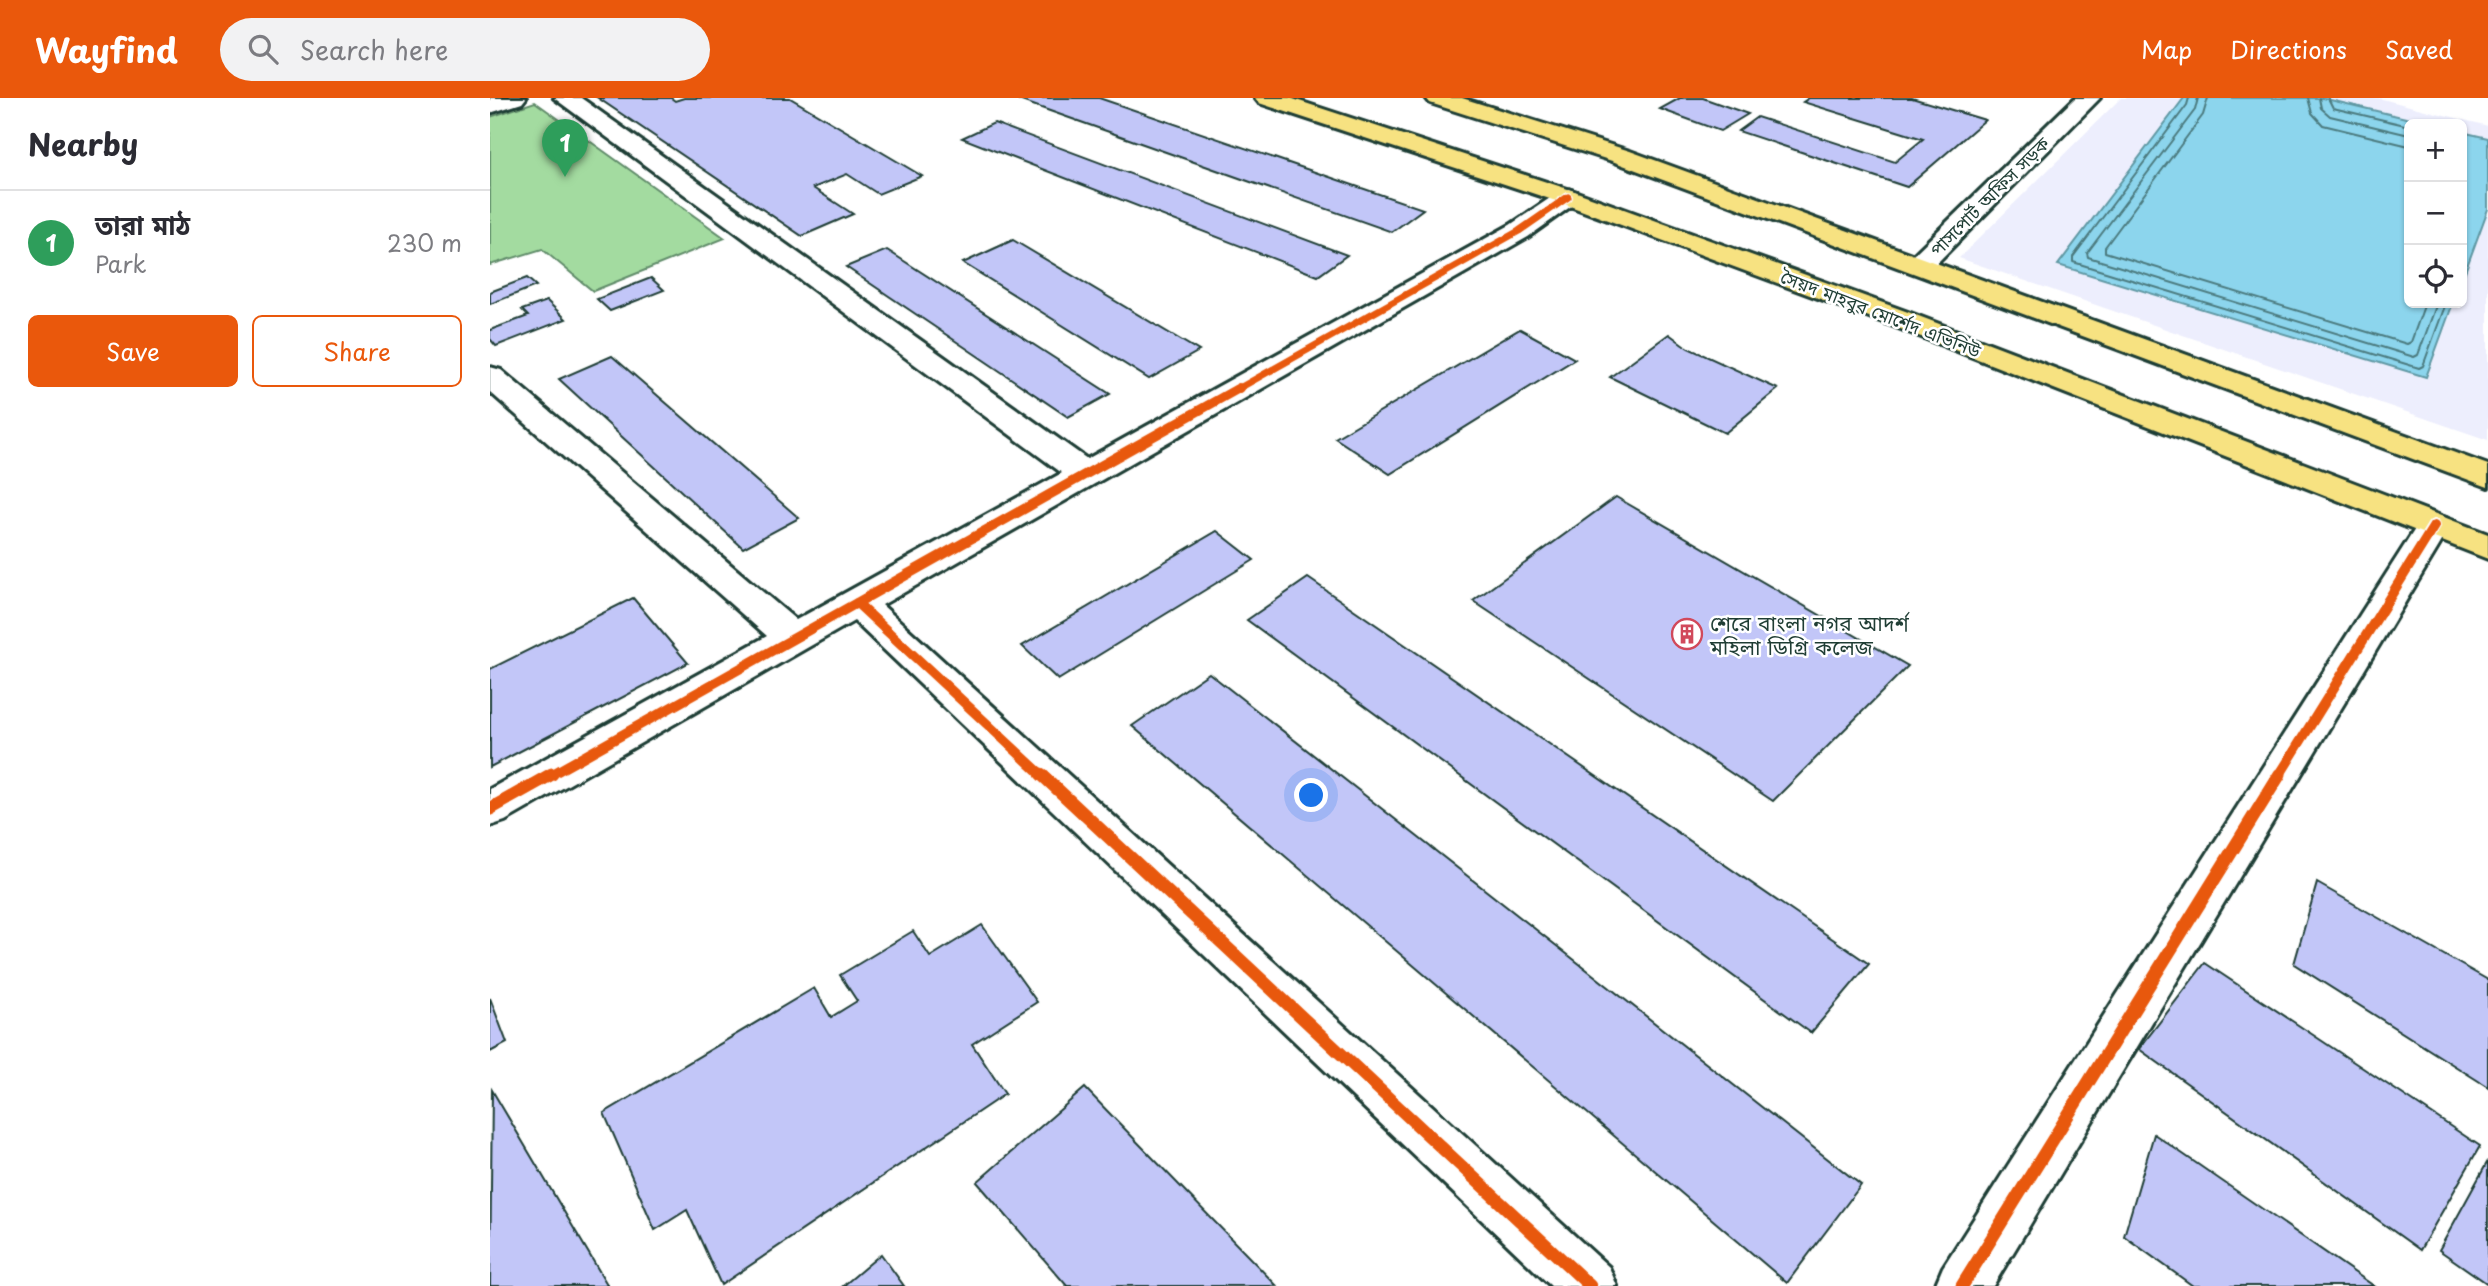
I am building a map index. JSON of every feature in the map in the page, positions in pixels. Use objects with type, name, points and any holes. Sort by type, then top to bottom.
[{"type":"main road","name":"সৈয়দ মাহবুব মোর্শেদ এভিনিউ","points":[[1267,98],[1595,176],[1919,265],[2488,477]]},
{"type":"main road","name":"সৈয়দ মাহবুব মোর্শেদ এভিনিউ","points":[[1438,98],[1595,176],[1898,318],[2488,547]]},
{"type":"street","points":[[490,106],[514,98]]},
{"type":"street","points":[[566,98],[1084,473]]},
{"type":"street","name":"পাসপোর্ট অফিস সড়ক","points":[[1919,265],[2088,98]]},
{"type":"street","points":[[490,809],[1519,231],[1595,176]]},
{"type":"street","points":[[490,376],[794,639]]},
{"type":"street","points":[[1962,1286],[2434,526]]},
{"type":"street","points":[[857,603],[1590,1286]]},
{"type":"shaded area","points":[[2121,98],[2378,98],[2460,119],[2404,119],[2404,308],[2467,308],[2467,121],[2488,126],[2488,440],[1959,258]]},
{"type":"green space","points":[[535,102],[725,238],[593,291],[542,249],[490,265],[490,117]]},
{"type":"water","points":[[2184,98],[2322,98],[2410,119],[2404,119],[2404,308],[2451,308],[2426,377],[2058,265]]},
{"type":"water","points":[[2467,133],[2488,138],[2488,209],[2467,266]]},
{"type":"building","points":[[598,98],[671,98],[675,101],[684,98],[790,98],[922,176],[878,194],[847,174],[813,188],[853,214],[802,236]]},
{"type":"building","points":[[1013,98],[1099,98],[1423,209],[1392,232]]},
{"type":"building","points":[[1680,98],[1703,98],[1748,114],[1720,131],[1660,109]]},
{"type":"building","points":[[1809,98],[1912,98],[1985,120],[1907,187],[1738,131],[1757,117],[1895,162],[1923,139],[1803,102]]},
{"type":"building","points":[[994,123],[1347,255],[1318,276],[962,138]]},
{"type":"building","points":[[1013,240],[1199,351],[1149,379],[963,263]]},
{"type":"building","points":[[887,250],[1110,394],[1068,417],[846,267]]},
{"type":"building","points":[[527,278],[536,286],[490,304],[490,292]]},
{"type":"building","points":[[651,278],[664,290],[610,311],[597,299]]},
{"type":"building","points":[[547,301],[566,319],[496,346],[490,339],[490,330],[528,316],[522,310]]},
{"type":"building","points":[[1520,329],[1575,359],[1390,474],[1335,438]]},
{"type":"building","points":[[1669,334],[1688,348],[1778,389],[1725,433],[1610,377]]},
{"type":"building","points":[[612,356],[799,518],[743,548],[559,379]]},
{"type":"building","name":"শেরে বাংলা নগর আদর্শ মহিলা ডিগ্রি কলেজ","points":[[1616,497],[1908,666],[1773,801],[1473,601]]},
{"type":"building","points":[[1217,531],[1254,560],[1058,680],[1022,646]]},
{"type":"building","points":[[1308,578],[1869,964],[1811,1033],[1247,620]]},
{"type":"building","points":[[633,598],[688,663],[490,767],[490,669]]},
{"type":"building","points":[[1209,673],[1861,1185],[1787,1283],[1132,726]]},
{"type":"building","points":[[2317,883],[2488,980],[2488,1087],[2294,964]]},
{"type":"building","points":[[982,925],[1037,1002],[972,1044],[1005,1094],[721,1285],[687,1210],[655,1230],[604,1113],[814,988],[831,1017],[857,1001],[840,975],[913,931],[930,957]]},
{"type":"building","points":[[2205,963],[2480,1146],[2420,1250],[2139,1049]]},
{"type":"building","points":[[490,998],[507,1043],[490,1052]]},
{"type":"building","points":[[1085,1088],[1277,1286],[1067,1286],[977,1182]]},
{"type":"building","points":[[492,1090],[608,1286],[490,1286]]},
{"type":"building","points":[[2154,1134],[2374,1286],[2193,1286],[2124,1236]]},
{"type":"building","points":[[2488,1161],[2488,1284],[2439,1250]]},
{"type":"building","points":[[881,1254],[904,1286],[843,1286]]},
{"type":"cycle path","points":[[490,809],[1519,231],[1568,197]]},
{"type":"cycle path","points":[[1962,1286],[2434,526]]},
{"type":"cycle path","points":[[857,603],[1590,1286]]},
{"type":"place","name":"তারা মাঠ","points":[[565,177]]},
{"type":"place","name":"শেরে বাংলা নগর আদর্শ মহিলা ডিগ্রি কলেজ","points":[[1687,634]]}]
